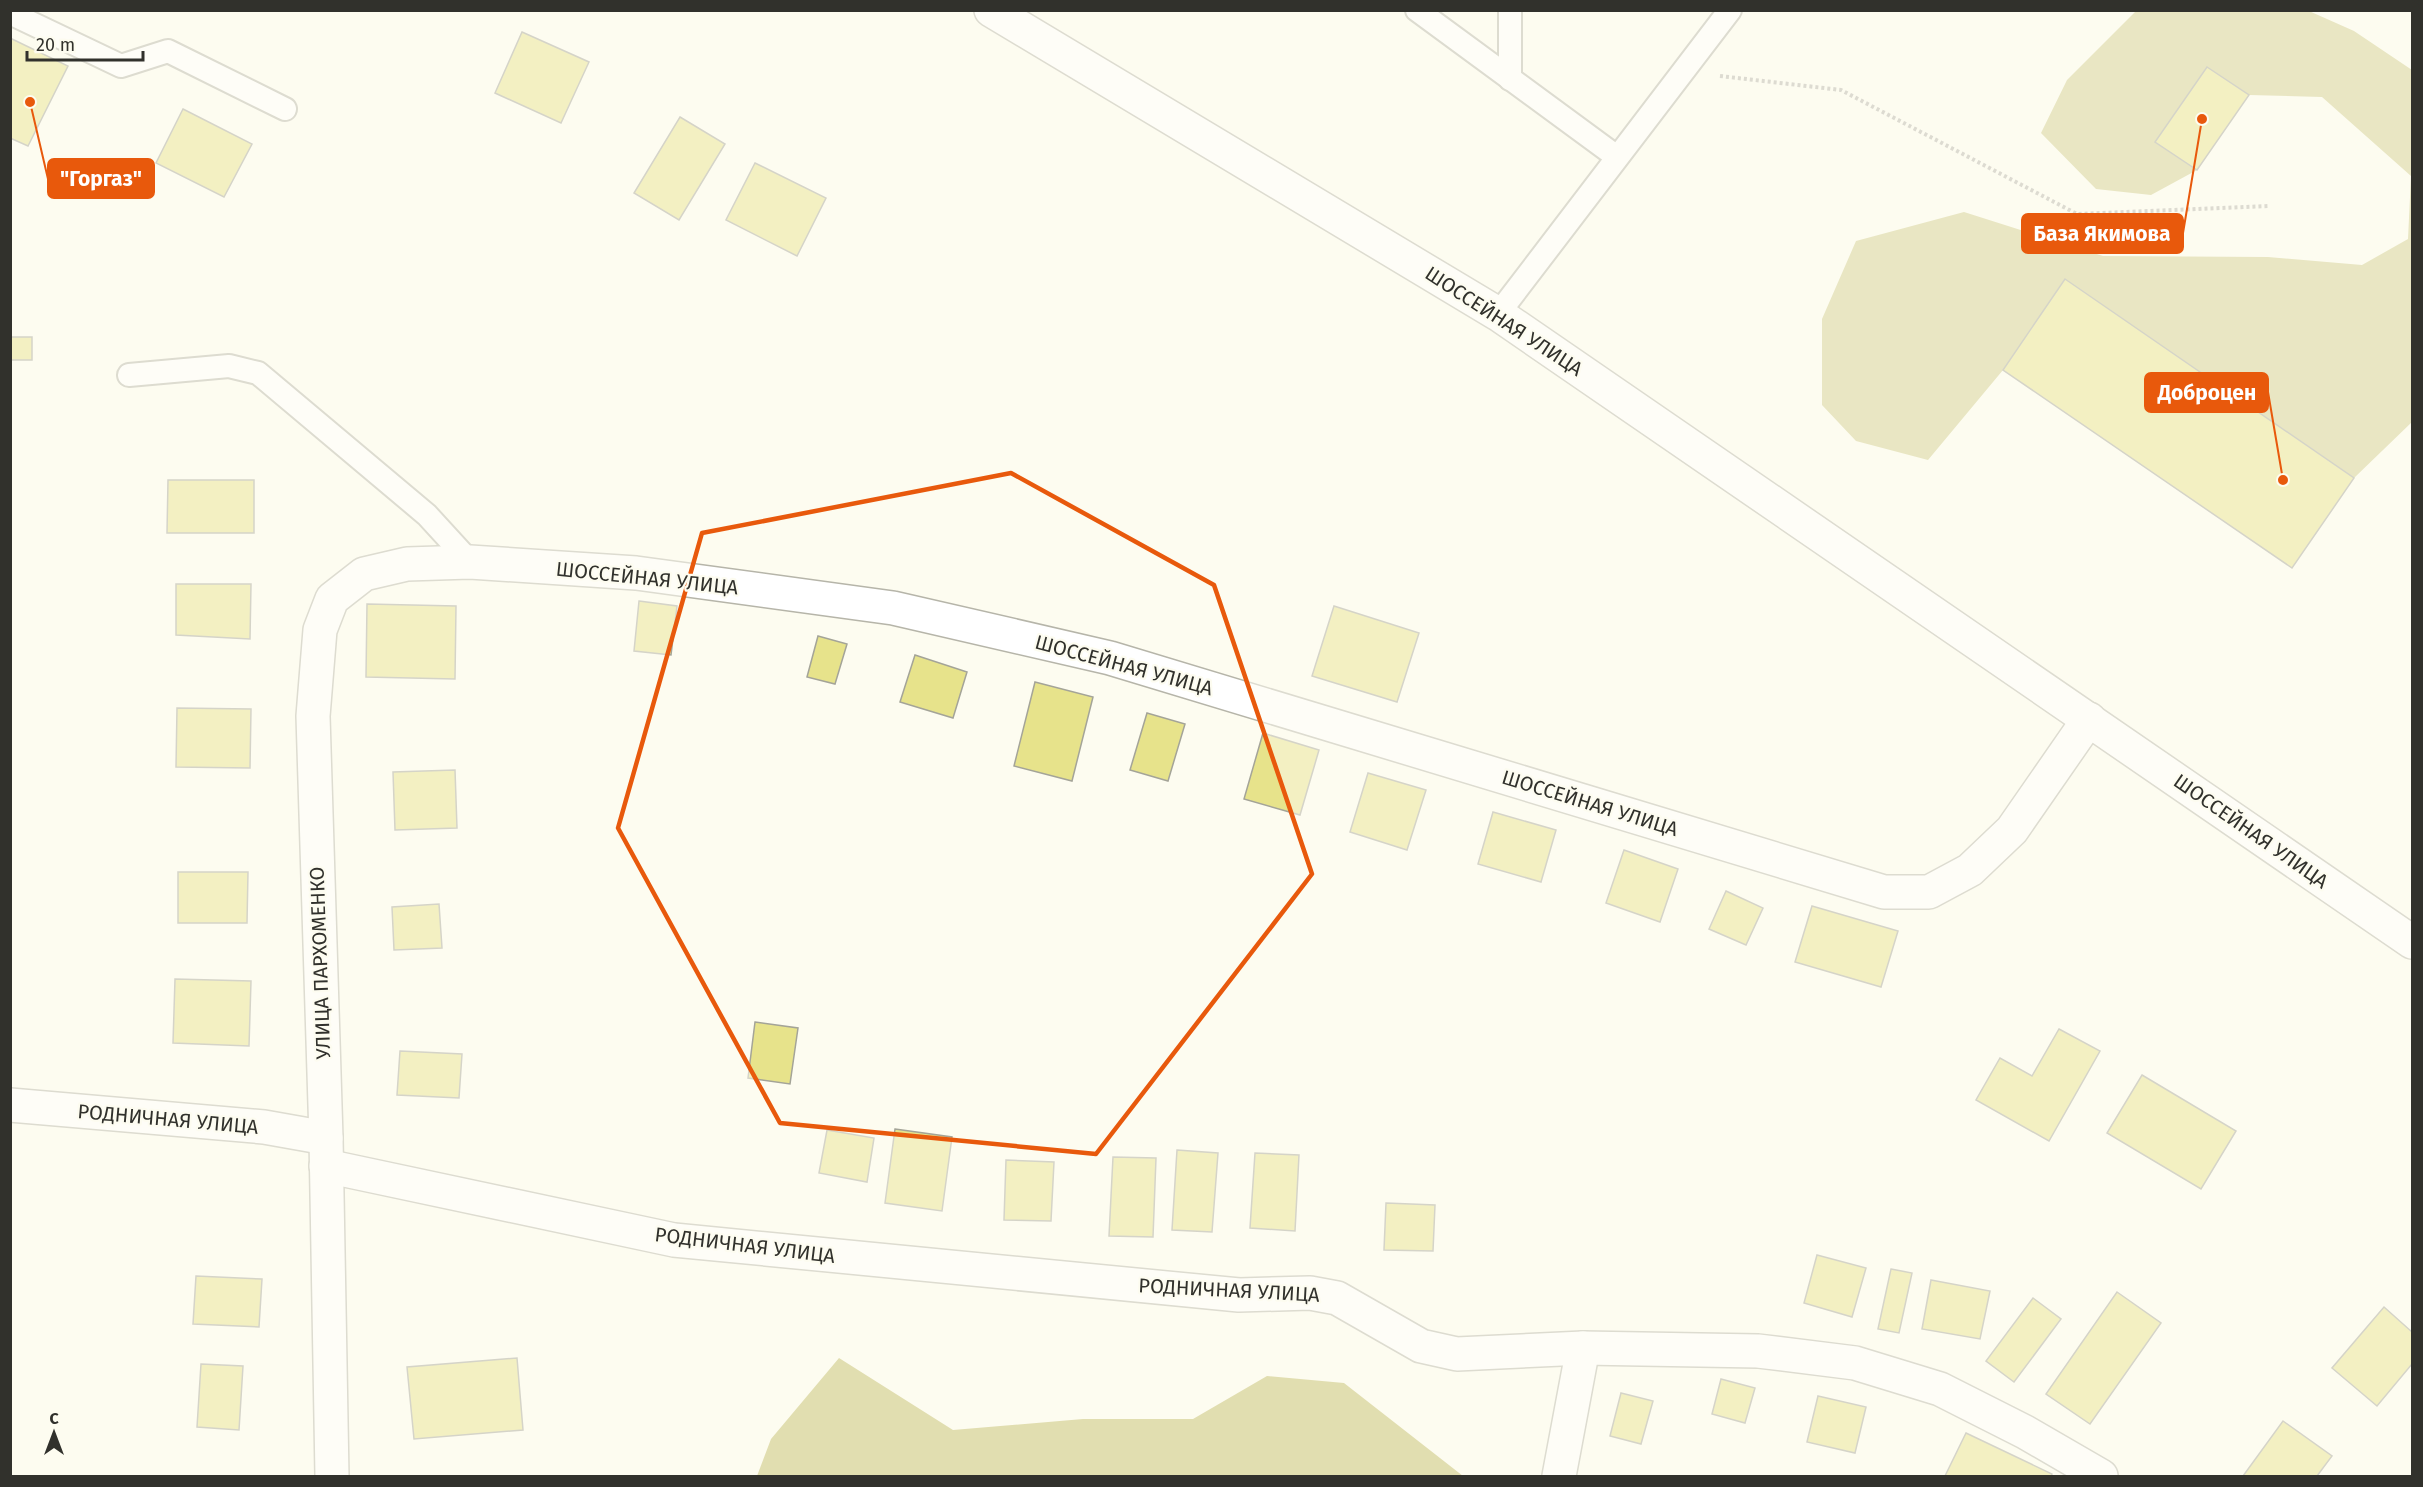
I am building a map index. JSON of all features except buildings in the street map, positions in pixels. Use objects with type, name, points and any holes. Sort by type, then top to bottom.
[{"type":"street","name":"ШОССЕЙНАЯ УЛИЦА","points":[[991,10],[1498,314],[2412,942]]},
{"type":"street","name":"ШОССЕЙНАЯ УЛИЦА","points":[[470,562],[636,573],[893,608],[1110,658],[1884,892],[1929,892],[1970,870],[2012,830],[2089,719]]},
{"type":"street","name":"УЛИЦА ПАРХОМЕНКО","points":[[332,1476],[326,1152],[312,716],[320,630],[332,599],[364,574],[407,564],[470,562]]},
{"type":"street","name":"РОДНИЧНАЯ УЛИЦА","points":[[10,1106],[264,1127],[326,1152],[674,1240],[1239,1295],[1310,1293],[1336,1298],[1421,1346],[1448,1352],[1583,1348],[1758,1351],[1855,1363],[1940,1389],[2025,1432],[2101,1476]]},
{"type":"street","points":[[1559,1476],[1583,1348]]},
{"type":"lane","points":[[1417,10],[1617,157]]},
{"type":"lane","points":[[1510,10],[1510,79]]},
{"type":"lane","points":[[1498,314],[1730,10]]},
{"type":"lane","points":[[10,13],[121,66],[168,51],[285,109]]},
{"type":"lane","points":[[129,375],[229,366],[258,373],[427,514],[470,562]]},
{"type":"path","points":[[1683,71],[1841,90],[2077,214],[2268,206]]},
{"type":"highlighted area","points":[[1011,473],[1214,585],[1312,874],[1096,1154],[780,1123],[618,828],[702,533]]},
{"type":"shaded area","points":[[2136,11],[2309,11],[2354,31],[2412,70],[2412,422],[2354,478],[2066,280],[2003,370],[1928,460],[1856,441],[1822,405],[1822,319],[1856,241],[1964,212],[2103,256],[2268,257],[2362,265],[2408,239],[2411,176],[2322,97],[2249,95],[2207,67],[2155,142],[2197,170],[2151,195],[2096,189],[2041,133],[2067,80]]},
{"type":"shaded area","points":[[839,1358],[953,1430],[1083,1419],[1193,1419],[1267,1376],[1344,1383],[1463,1476],[757,1476],[771,1439]]},
{"type":"place","name":"\"Горгаз\"","points":[[30,102]]},
{"type":"place","name":"База Якимова","points":[[2202,119]]},
{"type":"place","name":"Доброцен","points":[[2283,480]]}]
